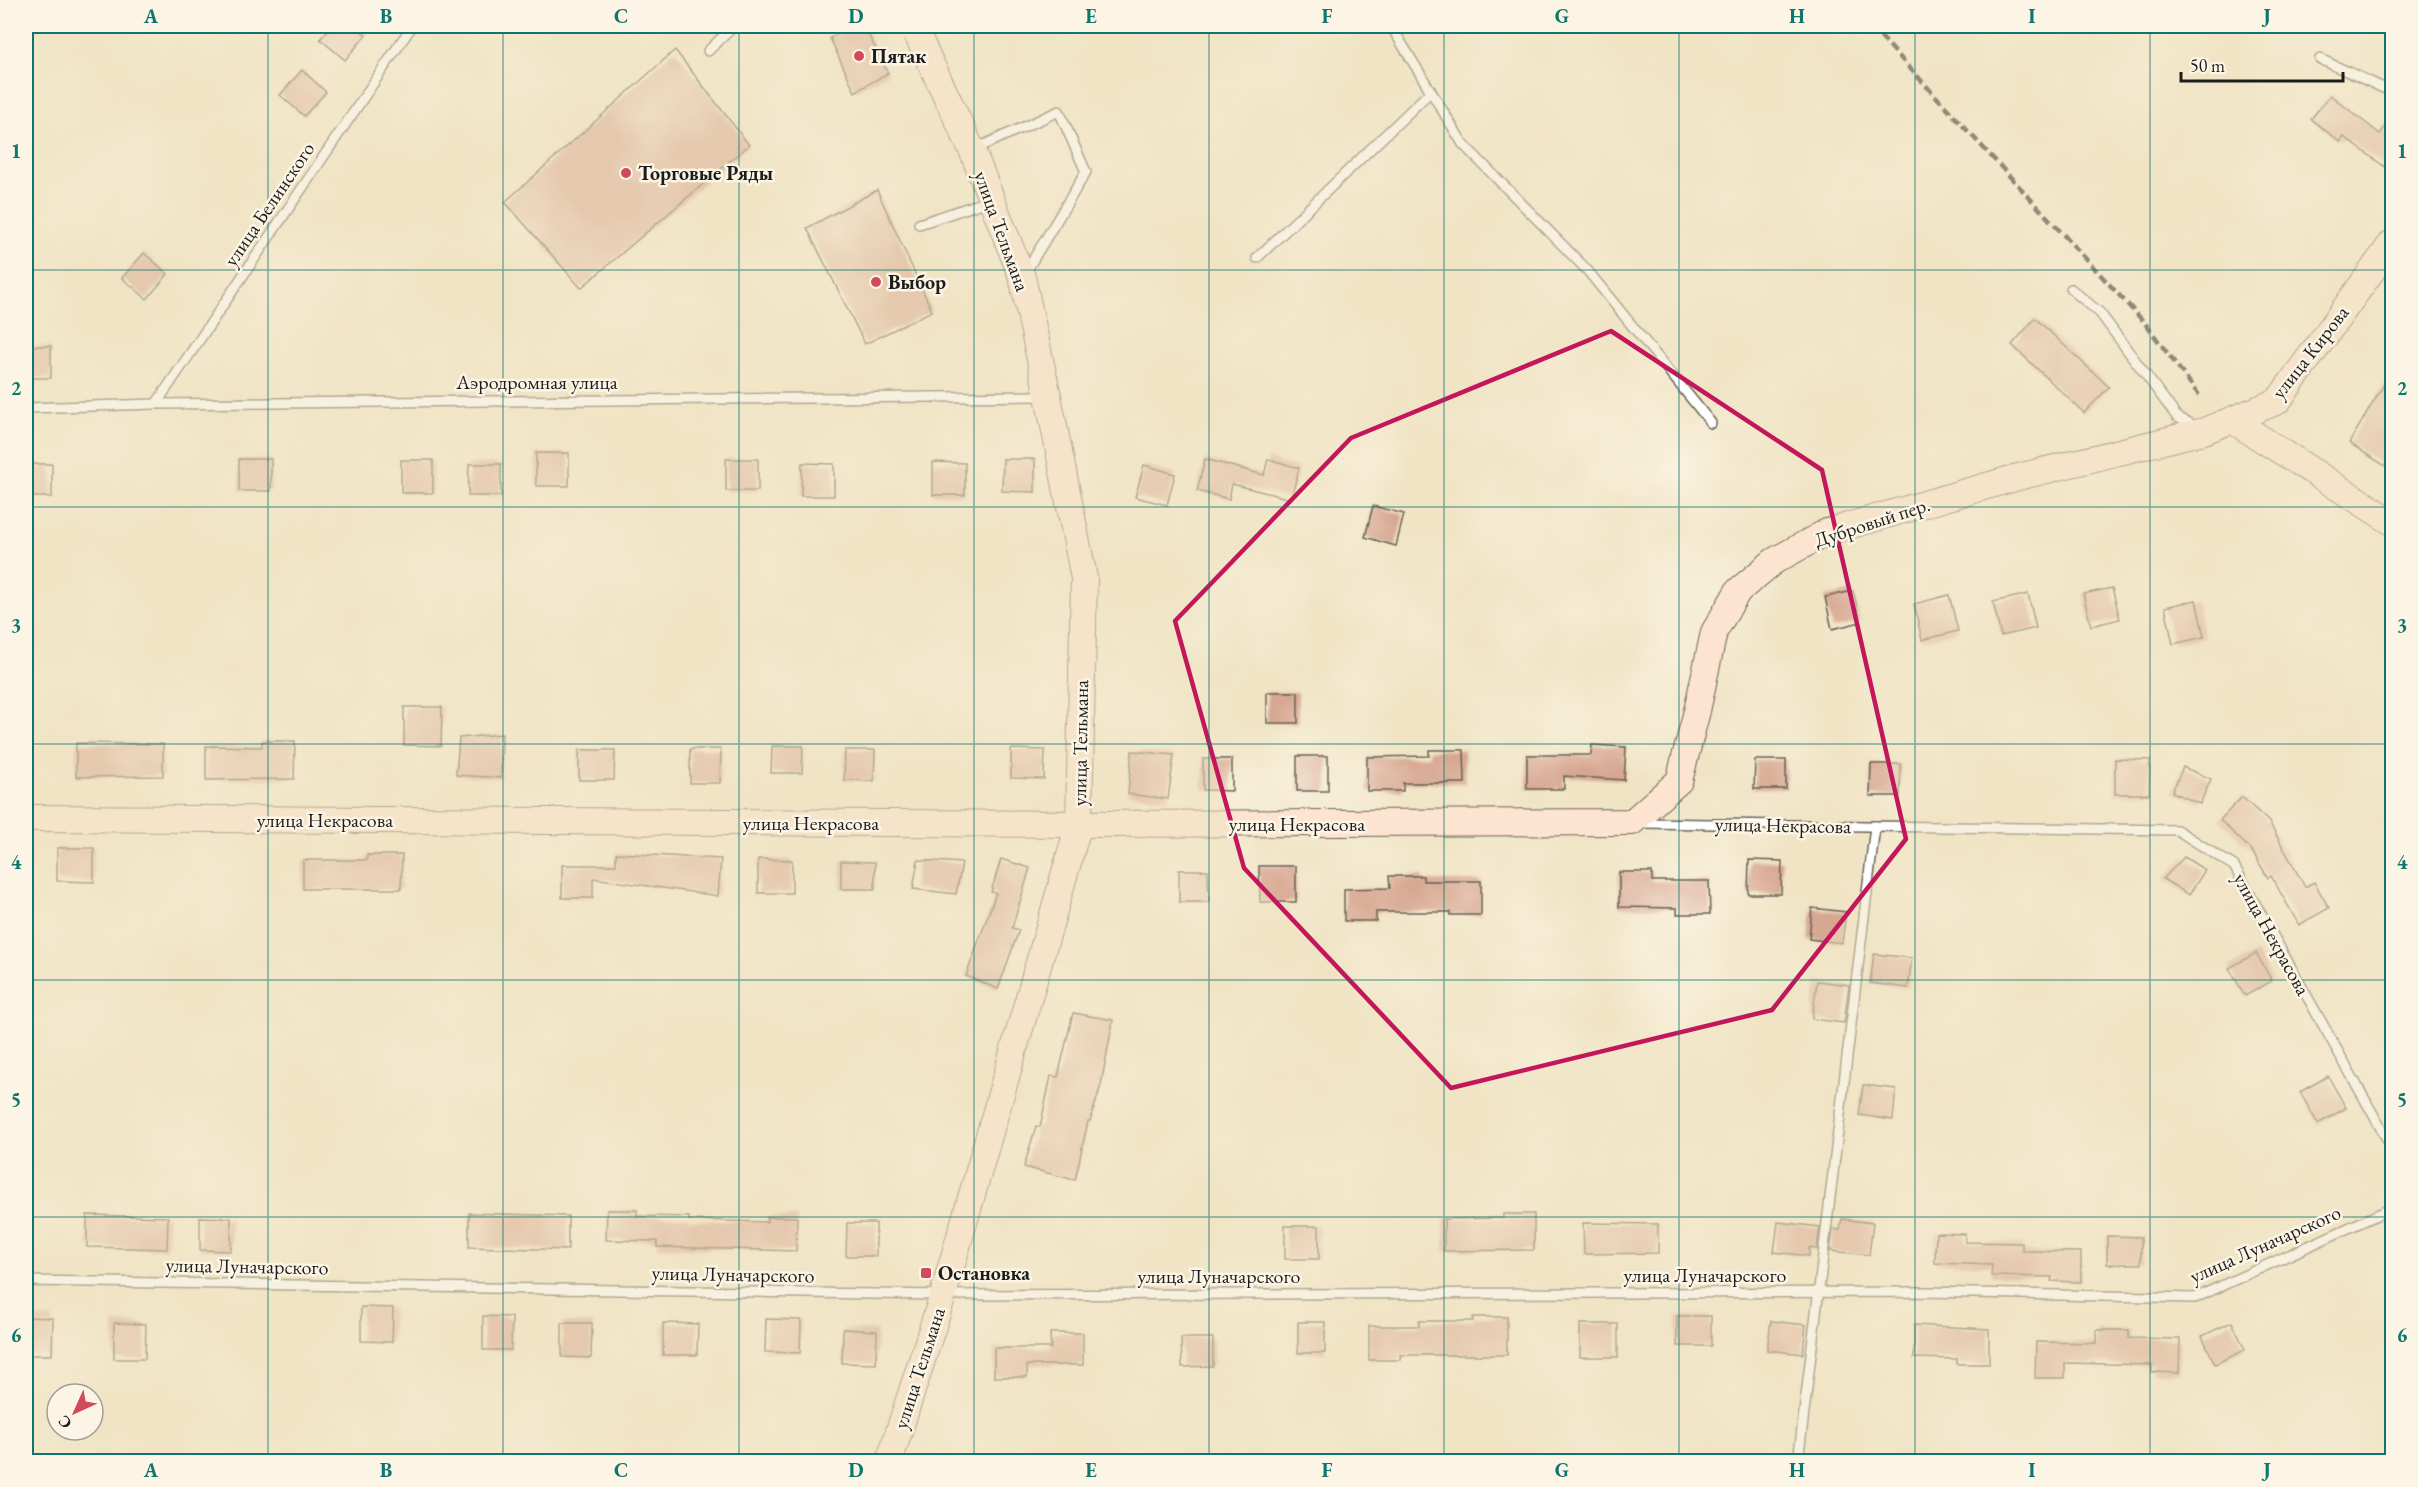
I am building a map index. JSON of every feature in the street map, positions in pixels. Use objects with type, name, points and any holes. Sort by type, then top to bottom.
[{"type":"street","name":"улица Тельмана","points":[[889,1461],[943,1295],[1078,824],[1084,578],[1022,277],[972,150],[913,26]]},
{"type":"street","name":"улица Кирова","points":[[2204,431],[2278,401],[2392,243]]},
{"type":"street","points":[[2232,420],[2392,522]]},
{"type":"street","name":"Дубровый пер.","points":[[1632,822],[1679,781],[1714,632],[1738,591],[1774,561],[1827,532],[2018,477],[2204,431]]},
{"type":"street","name":"улица Некрасова","points":[[26,818],[1078,824],[1632,822]]},
{"type":"lane","name":"улица Белинского","points":[[156,404],[412,26]]},
{"type":"lane","points":[[708,51],[734,26]]},
{"type":"lane","points":[[1391,26],[1463,144],[1587,270],[1711,423]]},
{"type":"lane","points":[[2320,58],[2392,92]]},
{"type":"lane","points":[[1257,258],[1431,91]]},
{"type":"lane","points":[[972,150],[1059,111],[1086,172],[1022,277]]},
{"type":"lane","points":[[919,224],[991,200]]},
{"type":"lane","points":[[2072,289],[2100,313],[2177,417],[2204,431]]},
{"type":"lane","name":"Аэродромная улица","points":[[26,408],[156,404],[1048,396]]},
{"type":"lane","name":"улица Некрасова","points":[[1632,822],[2178,830],[2234,866],[2392,1149]]},
{"type":"lane","points":[[1798,1461],[1875,826]]},
{"type":"lane","name":"улица Луначарского","points":[[26,1281],[943,1295],[1927,1292],[2195,1298],[2392,1208]]},
{"type":"highlighted area","points":[[1611,331],[1822,470],[1906,839],[1772,1010],[1451,1088],[1244,868],[1175,621],[1351,438]]},
{"type":"building","points":[[332,26],[355,26],[366,35],[345,60],[320,39]]},
{"type":"building","name":"Пятак","points":[[855,26],[864,26],[888,73],[855,92],[830,38]]},
{"type":"building","name":"Торговые Ряды","points":[[675,50],[749,145],[581,288],[505,202]]},
{"type":"building","points":[[302,70],[326,92],[304,116],[280,95]]},
{"type":"building","points":[[2330,95],[2380,134],[2392,117],[2392,172],[2344,137],[2340,142],[2311,119]]},
{"type":"building","name":"Выбор","points":[[877,190],[932,311],[865,344],[807,228]]},
{"type":"building","points":[[144,253],[168,274],[147,299],[122,278]]},
{"type":"building","points":[[2035,318],[2109,387],[2084,413],[2012,345]]},
{"type":"building","points":[[26,346],[51,346],[51,378],[26,378]]},
{"type":"building","points":[[2392,371],[2392,454],[2385,466],[2349,443]]},
{"type":"building","points":[[536,453],[569,453],[569,486],[536,486]]},
{"type":"building","points":[[239,459],[271,459],[271,491],[239,491]]},
{"type":"building","points":[[726,459],[758,459],[758,491],[726,491]]},
{"type":"building","points":[[1003,459],[1035,459],[1035,492],[1002,491]]},
{"type":"building","points":[[1205,459],[1264,475],[1268,459],[1299,468],[1291,499],[1232,484],[1229,499],[1197,491]]},
{"type":"building","points":[[401,460],[433,460],[433,493],[401,493]]},
{"type":"building","points":[[933,462],[965,463],[965,495],[933,495]]},
{"type":"building","points":[[802,463],[834,464],[834,496],[801,496]]},
{"type":"building","points":[[26,464],[52,464],[52,497],[26,497]]},
{"type":"building","points":[[469,464],[501,464],[501,496],[468,496]]},
{"type":"building","points":[[1144,465],[1175,474],[1167,505],[1135,497]]},
{"type":"building","points":[[1373,506],[1404,514],[1396,546],[1365,537]]},
{"type":"building","points":[[2112,588],[2120,619],[2091,626],[2083,594]]},
{"type":"building","points":[[1853,591],[1861,622],[1832,629],[1825,597]]},
{"type":"building","points":[[2028,594],[2036,628],[2001,636],[1993,602]]},
{"type":"building","points":[[1949,595],[1958,631],[1922,640],[1914,604]]},
{"type":"building","points":[[2196,600],[2204,637],[2173,644],[2165,607]]},
{"type":"building","points":[[1267,692],[1298,692],[1298,723],[1267,723]]},
{"type":"building","points":[[404,707],[442,707],[441,746],[404,745]]},
{"type":"building","points":[[502,734],[501,778],[456,775],[459,738]]},
{"type":"building","points":[[262,741],[295,741],[294,779],[206,780],[206,746],[262,747]]},
{"type":"building","points":[[76,743],[163,744],[163,776],[76,777]]},
{"type":"building","points":[[1592,745],[1626,747],[1624,780],[1564,776],[1564,789],[1527,789],[1527,755],[1591,755]]},
{"type":"building","points":[[772,746],[803,746],[802,773],[771,773]]},
{"type":"building","points":[[690,749],[721,749],[720,783],[690,783]]},
{"type":"building","points":[[1011,749],[1045,750],[1044,779],[1011,778]]},
{"type":"building","points":[[579,750],[615,750],[614,780],[579,780]]},
{"type":"building","points":[[845,750],[875,750],[874,781],[844,780]]},
{"type":"building","points":[[1429,750],[1464,750],[1465,783],[1403,783],[1403,791],[1367,791],[1367,757],[1429,756]]},
{"type":"building","points":[[1132,751],[1174,755],[1168,799],[1128,794]]},
{"type":"building","points":[[1297,756],[1328,756],[1328,791],[1297,791]]},
{"type":"building","points":[[1203,759],[1232,759],[1232,791],[1203,790]]},
{"type":"building","points":[[2115,759],[2150,760],[2149,794],[2115,794]]},
{"type":"building","points":[[1755,760],[1786,760],[1786,789],[1754,789]]},
{"type":"building","points":[[1871,764],[1901,764],[1900,796],[1870,796]]},
{"type":"building","points":[[2183,767],[2211,779],[2200,804],[2172,792]]},
{"type":"building","points":[[2242,797],[2269,822],[2305,887],[2314,882],[2329,908],[2299,925],[2271,876],[2268,878],[2252,851],[2220,820]]},
{"type":"building","points":[[57,848],[94,848],[94,882],[57,881]]},
{"type":"building","points":[[616,853],[721,859],[718,896],[593,878],[593,898],[562,898],[562,865],[616,865]]},
{"type":"building","points":[[367,855],[402,855],[401,889],[303,889],[303,860],[367,860]]},
{"type":"building","points":[[2184,857],[2205,870],[2189,895],[2163,879]]},
{"type":"building","points":[[758,859],[792,860],[792,893],[758,893]]},
{"type":"building","points":[[1001,859],[1030,868],[1012,928],[1019,930],[998,989],[966,976],[996,893],[991,892]]},
{"type":"building","points":[[918,860],[962,863],[956,894],[913,889]]},
{"type":"building","points":[[1749,860],[1782,861],[1781,894],[1748,894]]},
{"type":"building","points":[[841,861],[875,862],[875,889],[841,889]]},
{"type":"building","points":[[1259,866],[1296,866],[1296,902],[1260,902]]},
{"type":"building","points":[[1179,870],[1208,870],[1209,902],[1179,902]]},
{"type":"building","points":[[1619,872],[1652,872],[1652,881],[1709,881],[1710,914],[1677,914],[1677,908],[1619,907]]},
{"type":"building","points":[[1389,876],[1423,876],[1423,881],[1481,881],[1481,915],[1450,915],[1450,912],[1376,912],[1376,921],[1344,921],[1344,889],[1390,888]]},
{"type":"building","points":[[1812,908],[1846,912],[1842,943],[1809,939]]},
{"type":"building","points":[[2256,953],[2272,981],[2245,996],[2229,968]]},
{"type":"building","points":[[1874,954],[1912,958],[1908,988],[1870,983]]},
{"type":"building","points":[[1817,981],[1849,985],[1844,1023],[1812,1019]]},
{"type":"building","points":[[1073,1013],[1113,1020],[1101,1085],[1090,1121],[1088,1121],[1075,1180],[1024,1167],[1036,1126],[1040,1127],[1051,1076],[1058,1077]]},
{"type":"building","points":[[2328,1076],[2346,1108],[2318,1124],[2300,1092]]},
{"type":"building","points":[[1863,1085],[1896,1089],[1893,1120],[1859,1115]]},
{"type":"building","points":[[607,1210],[637,1210],[637,1216],[689,1217],[689,1220],[767,1222],[767,1217],[797,1217],[796,1251],[657,1247],[657,1241],[606,1240]]},
{"type":"building","points":[[469,1213],[568,1216],[568,1250],[469,1247]]},
{"type":"building","points":[[1503,1214],[1534,1214],[1534,1250],[1444,1251],[1444,1219],[1503,1218]]},
{"type":"building","points":[[87,1215],[168,1217],[167,1249],[87,1247]]},
{"type":"building","points":[[200,1217],[231,1218],[231,1251],[200,1250]]},
{"type":"building","points":[[1842,1219],[1873,1223],[1869,1255],[1830,1251],[1833,1229],[1840,1230]]},
{"type":"building","points":[[1778,1222],[1820,1227],[1817,1249],[1809,1248],[1809,1256],[1774,1252]]},
{"type":"building","points":[[847,1223],[876,1223],[876,1256],[846,1256]]},
{"type":"building","points":[[1583,1223],[1658,1224],[1658,1253],[1584,1254]]},
{"type":"building","points":[[1285,1226],[1319,1226],[1319,1259],[1285,1259]]},
{"type":"building","points":[[1936,1233],[1965,1234],[1965,1242],[2022,1243],[2022,1251],[2081,1252],[2081,1282],[2051,1281],[2052,1277],[1991,1276],[1992,1265],[1935,1263]]},
{"type":"building","points":[[2107,1236],[2141,1237],[2141,1264],[2107,1264]]},
{"type":"building","points":[[361,1307],[393,1308],[392,1342],[361,1341]]},
{"type":"building","points":[[483,1316],[512,1317],[511,1350],[483,1350]]},
{"type":"building","points":[[1677,1316],[1711,1316],[1711,1346],[1677,1346]]},
{"type":"building","points":[[26,1317],[53,1318],[52,1355],[26,1355]]},
{"type":"building","points":[[1473,1317],[1507,1317],[1507,1355],[1400,1355],[1400,1360],[1369,1360],[1369,1326],[1419,1326],[1419,1321],[1473,1321]]},
{"type":"building","points":[[766,1319],[801,1320],[800,1353],[765,1352]]},
{"type":"building","points":[[1771,1321],[1806,1325],[1803,1354],[1767,1350]]},
{"type":"building","points":[[1298,1322],[1325,1322],[1325,1353],[1298,1353]]},
{"type":"building","points":[[2232,1322],[2245,1350],[2215,1364],[2202,1336]]},
{"type":"building","points":[[114,1323],[146,1324],[145,1359],[114,1359]]},
{"type":"building","points":[[562,1323],[592,1323],[591,1358],[562,1357]]},
{"type":"building","points":[[663,1323],[698,1324],[697,1355],[663,1355]]},
{"type":"building","points":[[1580,1324],[1618,1324],[1618,1357],[1580,1357]]},
{"type":"building","points":[[1914,1325],[1989,1329],[1989,1364],[1956,1364],[1957,1359],[1914,1358]]},
{"type":"building","points":[[843,1329],[877,1331],[876,1364],[842,1363]]},
{"type":"building","points":[[2096,1330],[2129,1330],[2129,1338],[2180,1339],[2179,1373],[2152,1372],[2152,1365],[2065,1363],[2065,1378],[2035,1378],[2036,1342],[2096,1343]]},
{"type":"building","points":[[1050,1333],[1083,1333],[1083,1365],[1027,1365],[1027,1377],[994,1377],[994,1348],[1051,1348]]},
{"type":"building","points":[[1181,1338],[1213,1338],[1213,1366],[1182,1367]]},
{"type":"railway","points":[[1871,26],[2144,322],[2199,395]]},
{"type":"place","name":"Пятак","points":[[859,56]]},
{"type":"place","name":"Торговые Ряды","points":[[626,173]]},
{"type":"place","name":"Выбор","points":[[876,282]]},
{"type":"place","name":"Остановка","points":[[926,1273]]}]
